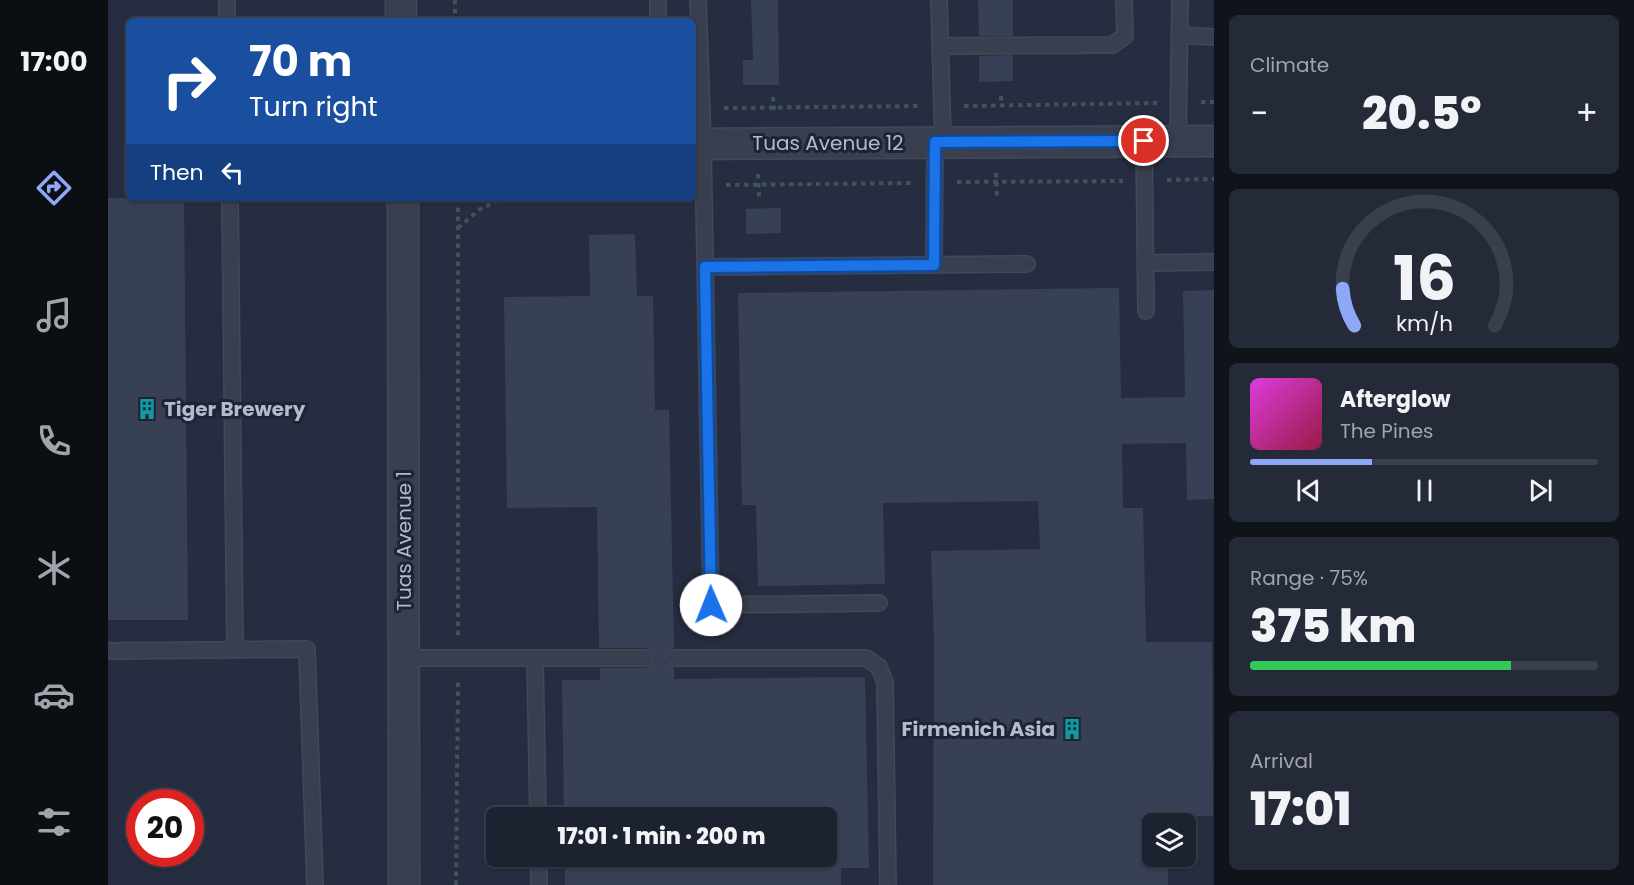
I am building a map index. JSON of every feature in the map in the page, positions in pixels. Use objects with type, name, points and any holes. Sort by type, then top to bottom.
[{"type":"street","points":[[400,0],[401,18]]},
{"type":"street","name":"Tuas Avenue 12","points":[[698,144],[1214,141]]},
{"type":"street","name":"Tuas Avenue 1","points":[[403,201],[404,885]]},
{"type":"lane","points":[[227,0],[228,18]]},
{"type":"lane","points":[[658,0],[658,18]]},
{"type":"lane","points":[[698,0],[698,144],[705,267],[711,605],[879,603]]},
{"type":"lane","points":[[934,265],[939,142],[939,0]]},
{"type":"lane","points":[[940,46],[1112,45],[1125,36],[1124,0]]},
{"type":"lane","points":[[1178,141],[1180,0]]},
{"type":"lane","points":[[1180,35],[1214,37]]},
{"type":"lane","points":[[1144,141],[1146,311]]},
{"type":"lane","points":[[230,201],[235,650]]},
{"type":"lane","points":[[1147,263],[1214,262]]},
{"type":"lane","points":[[705,267],[1027,264]]},
{"type":"lane","points":[[108,651],[307,649],[315,885]]},
{"type":"lane","points":[[403,658],[645,658]]},
{"type":"lane","points":[[535,658],[538,807]]},
{"type":"lane","points":[[674,658],[866,658],[879,667],[885,682],[888,885]]},
{"type":"lane","points":[[539,867],[539,885]]},
{"type":"path","points":[[455,0],[455,18]]},
{"type":"path","points":[[456,885],[458,201]]},
{"type":"path","points":[[458,228],[480,209],[497,201]]},
{"type":"building","points":[[751,0],[778,0],[779,85],[743,85],[743,60],[753,60]]},
{"type":"building","points":[[978,0],[1013,0],[1013,36],[979,36]]},
{"type":"building","points":[[1013,55],[1013,81],[979,82],[979,56]]},
{"type":"building","name":"Tiger Brewery","points":[[108,198],[126,198],[126,201],[184,201],[188,620],[108,620]]},
{"type":"building","points":[[781,208],[781,233],[746,234],[746,209]]},
{"type":"building","points":[[635,234],[637,296],[653,296],[655,410],[669,410],[674,648],[666,653],[665,662],[674,668],[674,679],[865,677],[869,868],[841,868],[841,885],[565,885],[565,867],[837,867],[837,807],[564,807],[562,680],[600,680],[600,668],[646,668],[653,663],[655,657],[646,648],[599,648],[597,507],[507,508],[504,297],[590,296],[589,235]]},
{"type":"building","points":[[1119,288],[1121,398],[1185,397],[1183,291],[1214,290],[1214,499],[1187,500],[1186,443],[1122,444],[1123,508],[1143,508],[1146,642],[1212,642],[1213,816],[1196,816],[1196,813],[1142,813],[1142,867],[1168,867],[1168,885],[933,885],[934,641],[931,551],[1040,549],[1038,501],[883,503],[885,584],[758,586],[756,505],[742,505],[738,293]]},
{"type":"place","name":"Tiger Brewery","points":[[147,409]]},
{"type":"place","name":"Firmenich Asia","points":[[1072,729]]},
{"type":"route","points":[[711,605],[705,267],[934,265],[935,142],[1144,141]]}]
